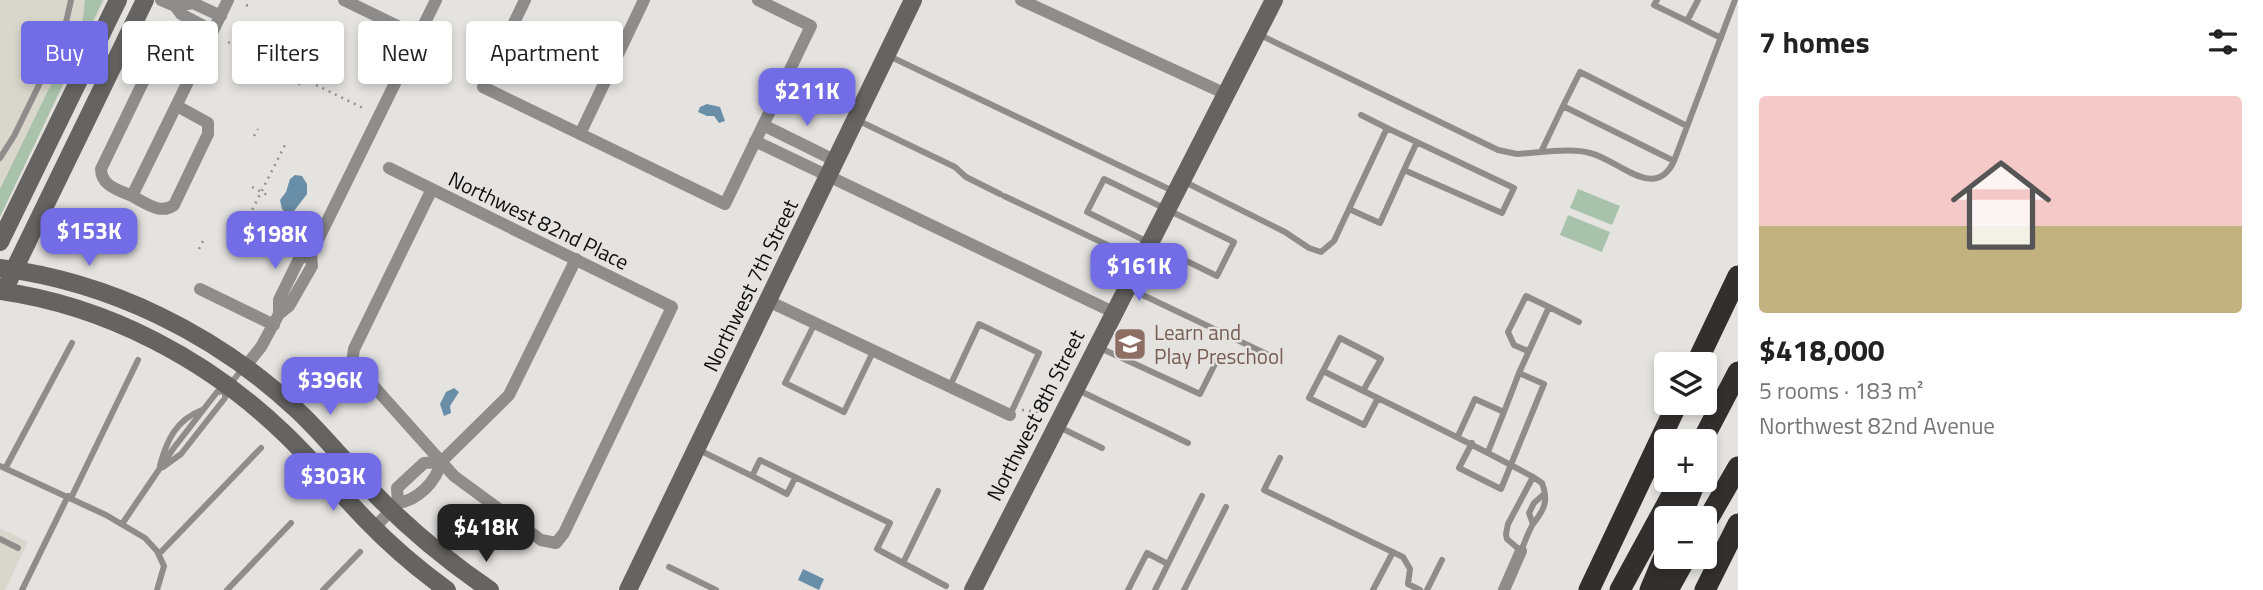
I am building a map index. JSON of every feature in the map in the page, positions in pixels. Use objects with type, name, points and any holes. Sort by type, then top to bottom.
[{"type":"highway","points":[[1702,352],[1738,276]]},
{"type":"highway","points":[[1709,429],[1738,372]]},
{"type":"highway","points":[[1713,429],[1722,405]]},
{"type":"highway","points":[[1588,590],[1672,415]]},
{"type":"highway","points":[[1716,506],[1738,467]]},
{"type":"highway","points":[[1620,590],[1673,492]]},
{"type":"highway","points":[[1705,590],[1738,524]]},
{"type":"highway","points":[[1650,590],[1659,569]]},
{"type":"highway","points":[[1668,590],[1680,569]]},
{"type":"street","points":[[0,242],[118,0]]},
{"type":"street","points":[[145,0],[7,269],[1,294],[70,307],[115,323],[179,353],[289,437],[374,528],[445,589]]},
{"type":"street","points":[[161,0],[175,6],[181,14],[194,21]]},
{"type":"street","points":[[218,22],[228,0]]},
{"type":"street","points":[[344,0],[387,21]]},
{"type":"street","points":[[426,21],[436,0]]},
{"type":"street","points":[[525,0],[483,87],[725,204],[811,26],[758,0]]},
{"type":"street","points":[[580,134],[644,0]]},
{"type":"street","points":[[1021,0],[1226,94]]},
{"type":"street","name":"Northwest 8th Street","points":[[973,590],[1052,417],[1074,388],[1274,0]]},
{"type":"street","name":"Northwest 7th Street","points":[[628,590],[887,55],[910,1]]},
{"type":"street","points":[[175,6],[193,3],[221,16]]},
{"type":"street","points":[[142,84],[103,163],[101,175],[105,183],[159,209],[173,205],[208,134],[208,123],[177,106]]},
{"type":"street","points":[[132,196],[187,84]]},
{"type":"street","points":[[245,367],[289,306],[312,266],[311,254],[394,84]]},
{"type":"street","points":[[763,125],[832,168],[1113,312]]},
{"type":"street","points":[[755,141],[832,168]]},
{"type":"street","name":"Northwest 82nd Place","points":[[389,169],[672,307],[564,533],[556,543],[541,540],[454,476],[440,462]]},
{"type":"street","points":[[432,189],[354,349],[352,362],[440,462]]},
{"type":"street","points":[[374,528],[394,506],[411,501],[420,493],[437,476],[440,462],[509,395],[576,259]]},
{"type":"street","points":[[7,269],[62,280],[120,298],[184,328],[245,367],[298,411],[460,569],[490,590]]},
{"type":"street","points":[[200,289],[277,320]]},
{"type":"street","points":[[768,301],[950,386],[1014,412]]},
{"type":"street","points":[[394,506],[397,488],[424,463],[440,462]]},
{"type":"street","points":[[1504,590],[1521,551]]},
{"type":"lane","points":[[0,158],[14,136],[63,36],[71,0]]},
{"type":"lane","points":[[1657,0],[1654,5],[1721,38]]},
{"type":"lane","points":[[1687,21],[1698,0]]},
{"type":"lane","points":[[1257,33],[1490,146],[1517,154],[1572,151],[1592,153],[1651,180],[1664,176],[1674,161],[1735,0]]},
{"type":"lane","points":[[887,55],[1284,232],[1315,251],[1326,250],[1334,242],[1387,128]]},
{"type":"lane","points":[[1541,152],[1580,72],[1687,127]]},
{"type":"lane","points":[[1563,106],[1674,161]]},
{"type":"lane","points":[[1360,115],[1514,188],[1502,213],[1404,170]]},
{"type":"lane","points":[[856,119],[955,167],[966,177],[1002,195],[1140,260]]},
{"type":"lane","points":[[1349,208],[1380,223],[1417,142]]},
{"type":"lane","points":[[1104,179],[1166,209],[1234,242],[1217,276],[1087,212],[1104,179]]},
{"type":"lane","points":[[1126,287],[1271,356]]},
{"type":"lane","points":[[1528,351],[1514,345],[1508,332],[1526,296],[1579,322]]},
{"type":"lane","points":[[1488,452],[1528,351],[1549,307]]},
{"type":"lane","points":[[815,323],[785,383],[845,412],[874,350]]},
{"type":"lane","points":[[950,386],[979,324],[1039,353],[1014,412]]},
{"type":"lane","points":[[1363,391],[1381,359],[1340,338],[1310,398],[1364,425],[1378,398]]},
{"type":"lane","points":[[72,342],[3,466],[69,497],[145,538],[159,554],[164,566],[157,590]]},
{"type":"lane","points":[[1096,346],[1200,394],[1219,356]]},
{"type":"lane","points":[[22,590],[138,360]]},
{"type":"lane","points":[[122,524],[196,415],[204,410],[217,392],[227,388],[245,367]]},
{"type":"lane","points":[[1323,371],[1472,443],[1534,477],[1542,483],[1545,507],[1540,518],[1533,524],[1521,551],[1511,544],[1506,534],[1534,477]]},
{"type":"lane","points":[[1472,443],[1459,468],[1501,489],[1544,384],[1519,373]]},
{"type":"lane","points":[[159,471],[181,454],[225,398],[227,388]]},
{"type":"lane","points":[[1074,388],[1188,443]]},
{"type":"lane","points":[[1458,436],[1475,399],[1504,412]]},
{"type":"lane","points":[[196,415],[206,422]]},
{"type":"lane","points":[[1052,417],[1102,448]]},
{"type":"lane","points":[[159,554],[261,448]]},
{"type":"lane","points":[[697,449],[787,494],[795,478]]},
{"type":"lane","points":[[1280,458],[1264,490],[1393,552],[1407,562],[1410,569],[1407,587],[1420,590]]},
{"type":"lane","points":[[752,475],[760,460],[890,523],[877,550],[946,586]]},
{"type":"lane","points":[[903,563],[938,491]]},
{"type":"lane","points":[[1533,524],[1529,513],[1534,503],[1543,495]]},
{"type":"lane","points":[[1155,590],[1202,496]]},
{"type":"lane","points":[[1184,590],[1226,507]]},
{"type":"lane","points":[[1515,513],[1533,524]]},
{"type":"lane","points":[[228,590],[291,523]]},
{"type":"lane","points":[[0,539],[18,548]]},
{"type":"lane","points":[[323,590],[360,552]]},
{"type":"lane","points":[[1373,590],[1393,552]]},
{"type":"lane","points":[[1128,590],[1147,553],[1168,564]]},
{"type":"lane","points":[[1427,590],[1442,560]]},
{"type":"lane","points":[[669,567],[716,590]]},
{"type":"lane","points":[[445,589],[460,569]]},
{"type":"path","points":[[246,5],[251,7]]},
{"type":"path","points":[[228,42],[232,44]]},
{"type":"path","points":[[314,84],[363,108]]},
{"type":"path","points":[[254,136],[258,129]]},
{"type":"path","points":[[245,236],[249,227],[249,216],[286,143]]},
{"type":"path","points":[[252,187],[270,196]]},
{"type":"path","points":[[199,249],[204,239]]},
{"type":"path","points":[[1014,412],[1052,417]]},
{"type":"shaded area","points":[[0,0],[105,0],[95,21],[21,21],[21,84],[64,84],[0,217]]},
{"type":"shaded area","points":[[0,528],[28,542],[5,590],[0,590]]},
{"type":"green space","points":[[85,0],[103,0],[93,21],[82,21]]},
{"type":"green space","points":[[51,84],[63,84],[0,217],[0,189]]},
{"type":"green space","points":[[1578,189],[1620,206],[1612,225],[1570,208]]},
{"type":"green space","points":[[1568,215],[1610,232],[1602,252],[1560,235]]},
{"type":"water","points":[[707,104],[720,107],[725,121],[719,123],[714,116],[698,112],[700,107]]},
{"type":"water","points":[[295,175],[302,176],[307,184],[307,194],[294,211],[286,213],[280,200],[290,179]]},
{"type":"water","points":[[454,388],[459,392],[450,406],[451,413],[444,416],[440,404],[446,392]]},
{"type":"water","points":[[803,569],[824,579],[819,590],[798,580]]},
{"type":"place","name":"Learn and Play Preschool","points":[[1130,344]]}]
